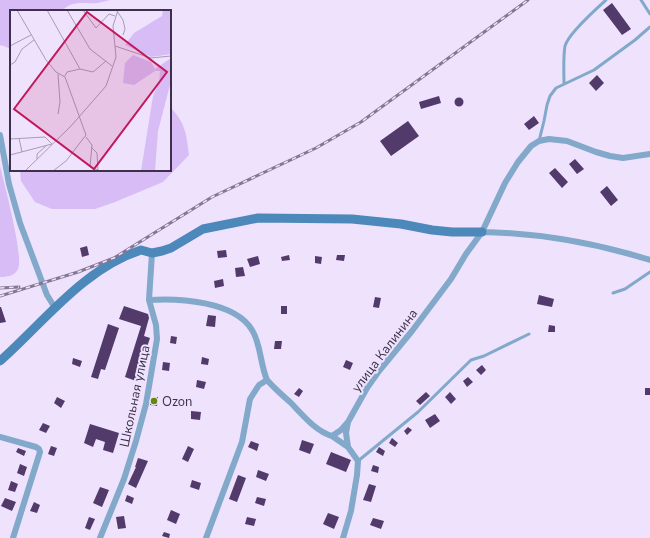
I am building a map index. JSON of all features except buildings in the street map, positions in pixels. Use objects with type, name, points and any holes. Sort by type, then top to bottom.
[{"type":"street","points":[[0,135],[9,184],[20,223],[47,295],[55,308]]},
{"type":"street","points":[[539,141],[549,139],[567,141],[596,152],[623,158],[638,157],[650,154]]},
{"type":"street","name":"улица Калинина","points":[[348,447],[346,433],[348,422],[367,388],[448,284],[482,232],[505,184],[518,162],[531,146],[539,141]]},
{"type":"street","points":[[0,361],[21,343],[77,288],[102,269],[141,250],[152,253],[162,252],[203,229],[258,218],[352,219],[401,224],[452,232],[540,235],[614,249],[650,260]]},
{"type":"street","name":"Школьная улица","points":[[100,538],[124,479],[146,404],[157,339],[156,325],[149,300],[152,253]]},
{"type":"street","points":[[149,300],[169,299],[205,303],[230,312],[248,324],[256,337],[264,372],[268,380],[309,421],[321,431],[332,436],[348,447],[358,461],[351,511],[343,538]]},
{"type":"street","points":[[206,538],[242,442],[250,399],[259,385],[268,380]]},
{"type":"street","points":[[332,436],[341,430],[348,422]]},
{"type":"street","points":[[0,437],[36,447],[40,452],[13,538]]},
{"type":"lane","points":[[564,84],[565,46],[568,39],[606,0]]},
{"type":"lane","points":[[641,0],[650,14]]},
{"type":"lane","points":[[539,141],[547,105],[550,96],[556,88],[594,70],[650,27]]},
{"type":"lane","points":[[613,293],[625,289],[650,272]]},
{"type":"lane","points":[[358,461],[418,412],[471,360],[484,356],[529,334]]},
{"type":"shaded area","points":[[0,0],[110,0],[97,3],[74,4],[63,10],[10,10],[10,49],[1,45],[0,46]]},
{"type":"shaded area","points":[[171,108],[184,129],[189,155],[163,182],[95,209],[52,209],[35,202],[21,181],[20,171],[171,171]]},
{"type":"shaded area","points":[[0,166],[16,236],[19,262],[18,269],[13,275],[0,277]]},
{"type":"railway","points":[[0,296],[78,272],[114,258],[212,197],[316,148],[361,122],[528,0]]},
{"type":"railway","points":[[0,288],[19,287]]},
{"type":"place","name":"Ozon","points":[[154,401]]}]
